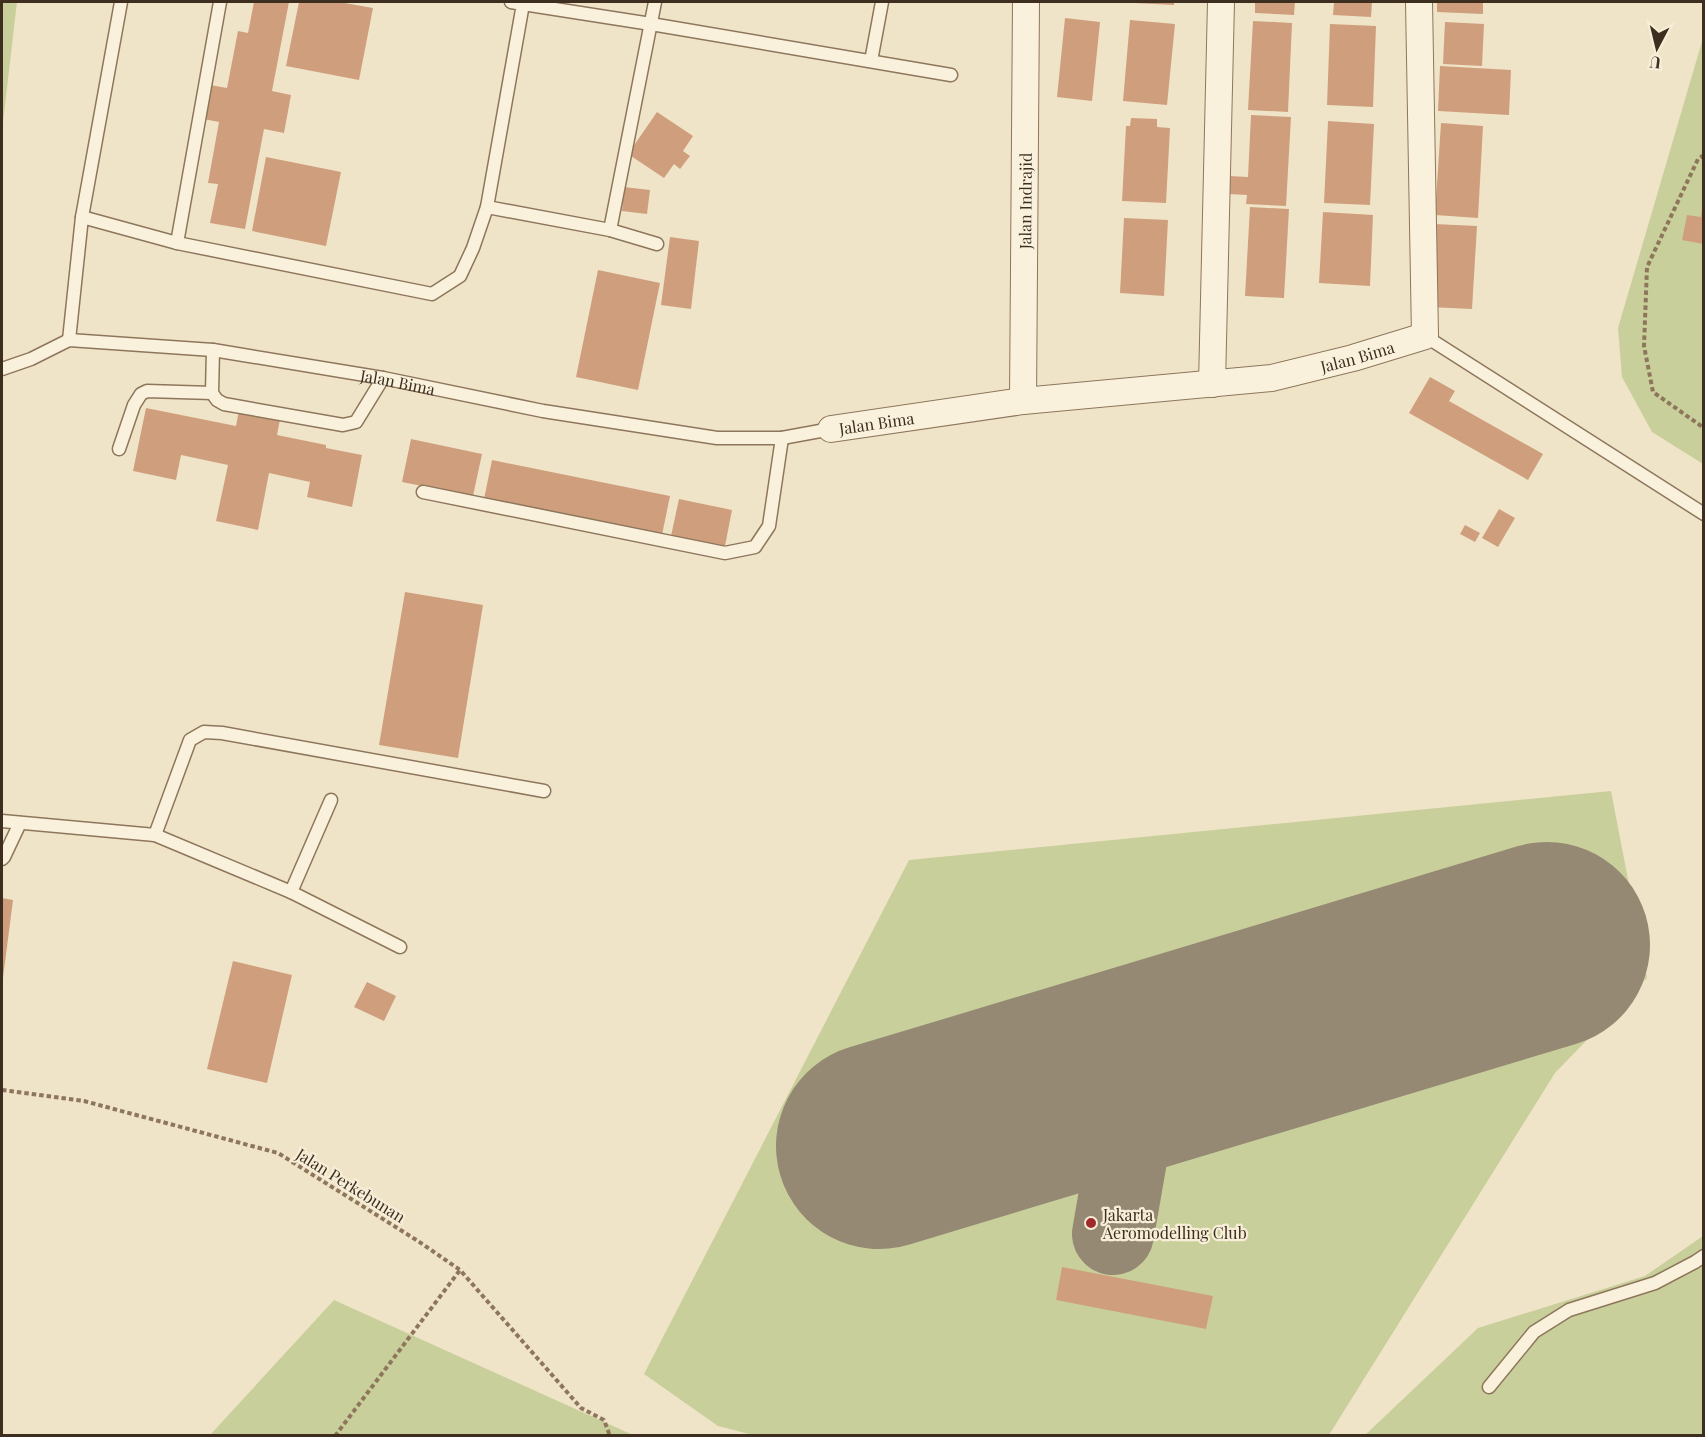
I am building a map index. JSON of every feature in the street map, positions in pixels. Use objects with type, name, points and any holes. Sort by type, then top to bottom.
[{"type":"street","name":"Jalan Indrajid","points":[[1023,401],[1026,2]]},
{"type":"street","points":[[1212,384],[1221,2]]},
{"type":"street","points":[[1419,2],[1425,336]]},
{"type":"street","name":"Jalan Bima","points":[[831,429],[1023,401],[1272,378],[1353,358],[1425,336]]},
{"type":"lane","points":[[2,369],[31,359],[69,340],[82,217],[121,2]]},
{"type":"lane","points":[[177,243],[220,2]]},
{"type":"lane","points":[[609,230],[655,2]]},
{"type":"lane","points":[[871,61],[882,2]]},
{"type":"lane","points":[[82,217],[177,243],[432,294],[460,276],[488,207],[517,3],[951,75]]},
{"type":"lane","points":[[488,207],[609,230],[657,244]]},
{"type":"lane","points":[[1425,336],[1704,514]]},
{"type":"lane","name":"Jalan Bima","points":[[69,340],[213,350],[383,378],[566,415],[717,438],[782,438],[831,429]]},
{"type":"lane","points":[[213,350],[212,393],[217,400],[224,404],[343,425],[356,422],[383,378]]},
{"type":"lane","points":[[119,449],[141,393],[147,391],[212,393]]},
{"type":"lane","points":[[423,492],[725,553],[755,547],[769,526],[782,438]]},
{"type":"lane","points":[[155,835],[190,740],[204,732],[222,733],[544,791]]},
{"type":"lane","points":[[291,892],[331,800]]},
{"type":"lane","points":[[2,821],[155,835],[291,892],[400,946]]},
{"type":"lane","points":[[2,859],[20,823]]},
{"type":"lane","points":[[1489,1387],[1534,1332],[1569,1310],[1655,1283],[1704,1256]]},
{"type":"path","points":[[1704,155],[1698,159],[1647,267],[1644,346],[1653,392],[1704,429]]},
{"type":"path","name":"Jalan Perkebunan","points":[[2,1090],[84,1101],[278,1153],[460,1270],[580,1408],[604,1420],[610,1436]]},
{"type":"path","points":[[335,1436],[460,1270]]},
{"type":"green space","points":[[2,2],[17,2],[2,131]]},
{"type":"green space","points":[[1703,38],[1703,464],[1652,432],[1622,377],[1618,328]]},
{"type":"green space","name":"Jakarta Aeromodelling Club","points":[[1611,791],[1647,978],[1555,1073],[1329,1435],[753,1435],[718,1426],[644,1374],[909,860]]},
{"type":"green space","points":[[1703,1236],[1703,1435],[1364,1436],[1478,1328],[1645,1276]]},
{"type":"green space","points":[[334,1300],[633,1435],[210,1435]]},
{"type":"building","points":[[254,2],[289,2],[272,91],[291,95],[284,133],[264,129],[245,229],[210,223],[218,184],[208,183],[219,122],[203,119],[210,85],[227,88],[238,31],[248,33]]},
{"type":"building","points":[[299,2],[339,2],[373,8],[359,80],[286,66]]},
{"type":"building","points":[[1174,2],[1174,5],[1134,3]]},
{"type":"building","points":[[1255,2],[1295,2],[1294,15],[1255,13]]},
{"type":"building","points":[[1334,2],[1372,2],[1371,17],[1333,15]]},
{"type":"building","points":[[1437,2],[1483,2],[1483,14],[1437,12]]},
{"type":"building","points":[[1065,18],[1100,22],[1092,101],[1057,97]]},
{"type":"building","points":[[1130,20],[1175,24],[1167,105],[1123,101]]},
{"type":"building","points":[[1253,21],[1292,23],[1288,112],[1248,110]]},
{"type":"building","points":[[1445,22],[1484,24],[1482,66],[1443,64]]},
{"type":"building","points":[[1330,24],[1376,26],[1373,107],[1327,105]]},
{"type":"building","points":[[1440,66],[1511,70],[1509,115],[1438,111]]},
{"type":"building","points":[[657,112],[693,136],[683,151],[690,156],[680,169],[674,164],[664,178],[628,154]]},
{"type":"building","points":[[1251,115],[1291,117],[1286,206],[1246,204],[1247,195],[1228,194],[1229,176],[1248,177]]},
{"type":"building","points":[[1131,118],[1157,119],[1157,127],[1170,128],[1166,203],[1122,201],[1126,126],[1130,126]]},
{"type":"building","points":[[1328,121],[1374,124],[1370,205],[1324,203]]},
{"type":"building","points":[[1441,123],[1483,126],[1478,218],[1435,215]]},
{"type":"building","points":[[266,157],[341,172],[326,246],[252,231]]},
{"type":"building","points":[[624,187],[650,190],[647,214],[622,211]]},
{"type":"building","points":[[1250,207],[1289,209],[1284,298],[1245,296]]},
{"type":"building","points":[[1702,209],[1704,244],[1682,240],[1687,215],[1701,217]]},
{"type":"building","points":[[1323,212],[1373,215],[1370,286],[1319,283]]},
{"type":"building","points":[[1124,218],[1168,220],[1164,296],[1120,293]]},
{"type":"building","points":[[1434,224],[1477,226],[1472,309],[1429,307]]},
{"type":"building","points":[[670,237],[699,241],[691,309],[661,305]]},
{"type":"building","points":[[598,270],[660,283],[638,390],[576,377]]},
{"type":"building","points":[[1430,377],[1455,391],[1449,401],[1543,454],[1528,480],[1409,413]]},
{"type":"building","points":[[146,408],[236,426],[239,410],[280,419],[277,435],[362,455],[352,507],[307,497],[310,482],[269,473],[258,530],[216,521],[228,465],[181,455],[176,480],[133,471]]},
{"type":"building","points":[[411,439],[482,454],[473,496],[402,482]]},
{"type":"building","points":[[492,460],[670,496],[662,535],[484,499]]},
{"type":"building","points":[[679,499],[732,510],[725,546],[671,536]]},
{"type":"building","points":[[1499,509],[1515,518],[1498,547],[1482,538]]},
{"type":"building","points":[[1465,525],[1480,533],[1475,542],[1460,534]]},
{"type":"building","points":[[405,592],[483,605],[458,758],[379,745]]},
{"type":"building","points":[[2,898],[13,900],[3,978],[2,978]]},
{"type":"building","points":[[233,961],[292,975],[267,1083],[207,1069]]},
{"type":"building","points":[[367,982],[396,996],[384,1021],[354,1007]]},
{"type":"building","points":[[1062,1267],[1213,1296],[1206,1329],[1056,1300]]},
{"type":"taxiway","points":[[1113,1234],[1142,1067]]},
{"type":"runway","points":[[879,1146],[1547,945]]},
{"type":"place","name":"Jakarta Aeromodelling Club","points":[[1091,1223]]}]
